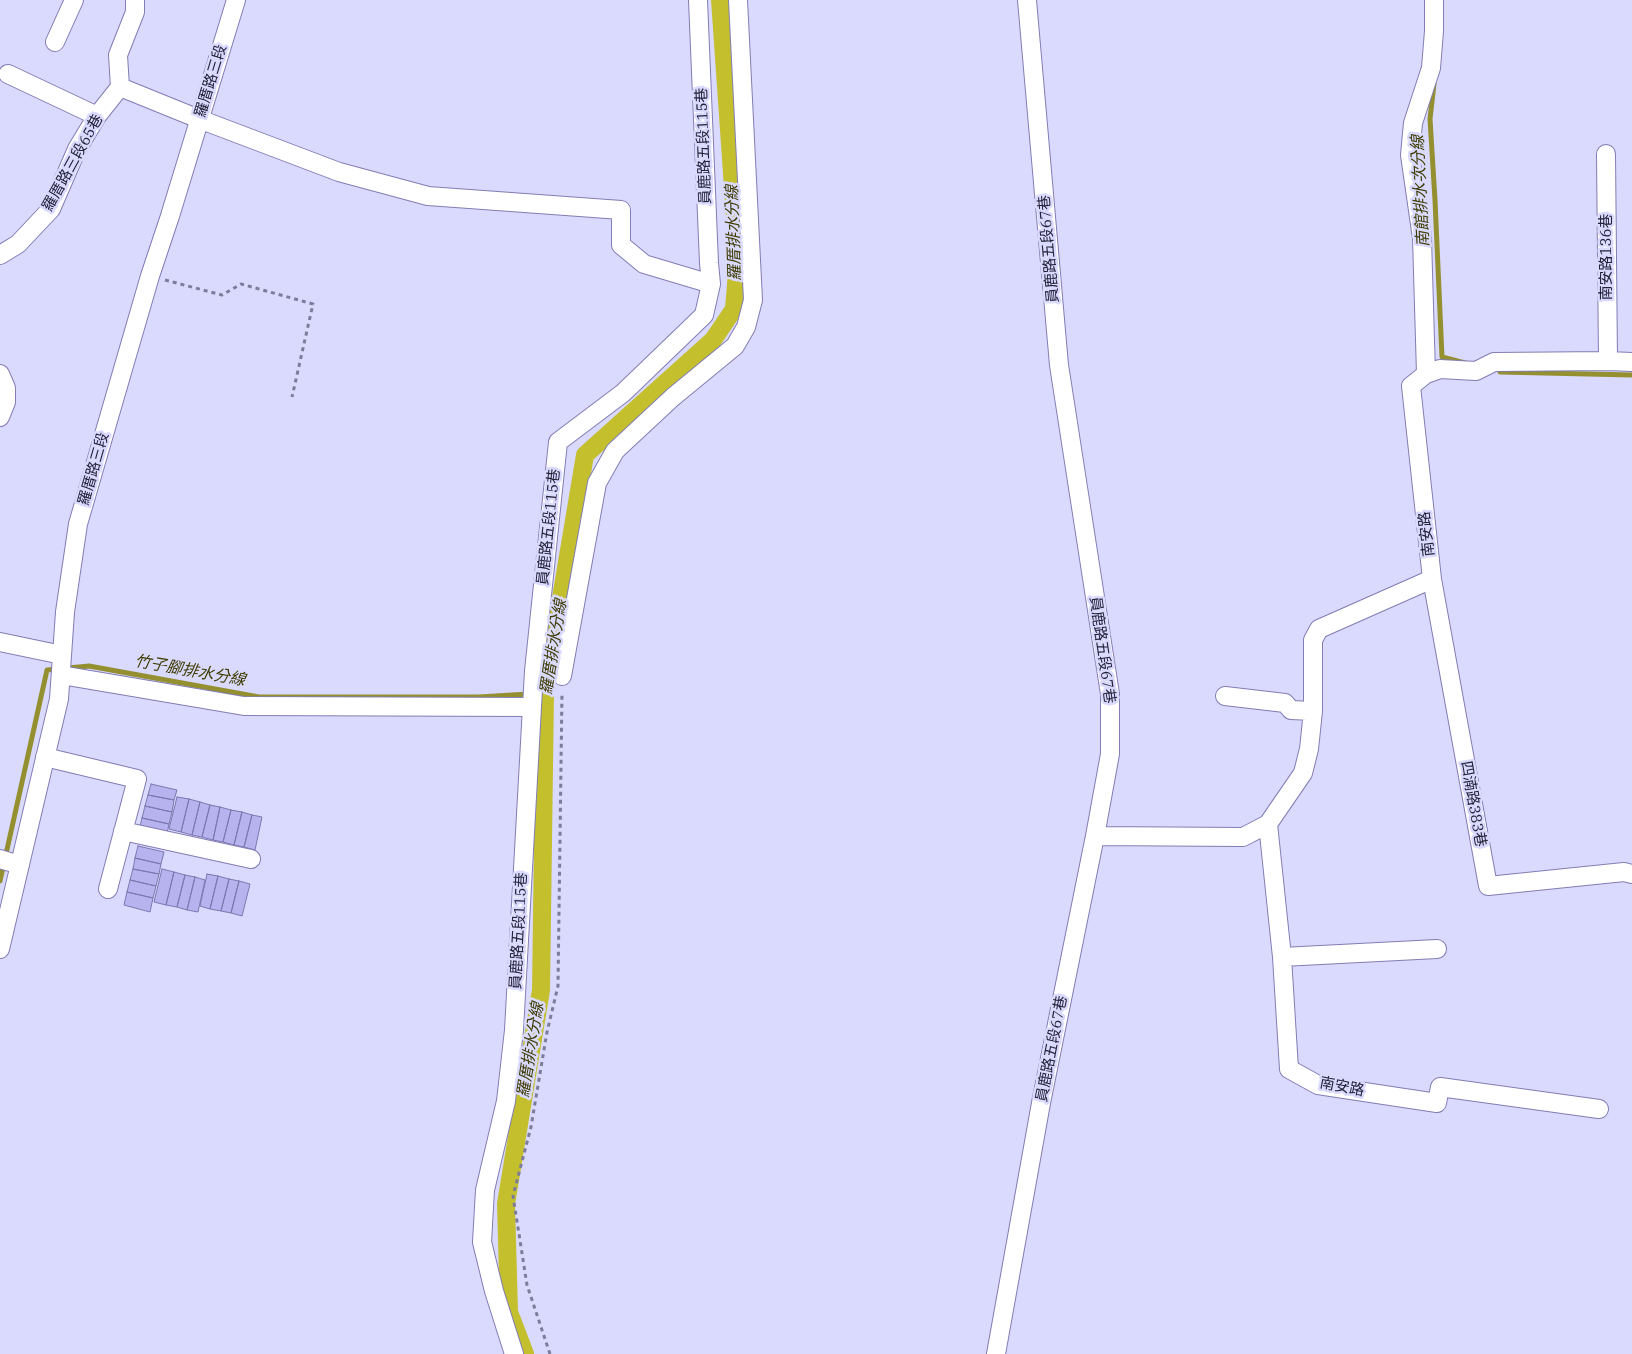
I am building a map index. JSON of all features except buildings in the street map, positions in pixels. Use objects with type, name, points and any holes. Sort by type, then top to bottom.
[{"type":"street","points":[[55,42],[74,0]]},
{"type":"street","points":[[135,0],[135,12],[118,55],[120,87],[339,172],[428,196],[621,210],[621,245],[644,264],[712,284]]},
{"type":"street","name":"羅厝路三段","points":[[0,949],[59,699],[65,612],[78,524],[150,276],[236,0]]},
{"type":"street","name":"員鹿路五段115巷","points":[[514,1354],[494,1291],[482,1242],[485,1190],[506,1101],[514,1030],[534,671],[558,442],[623,393],[704,314],[712,284],[709,263],[698,0]]},
{"type":"street","points":[[562,676],[597,483],[615,451],[673,397],[735,346],[746,327],[754,300],[738,0]]},
{"type":"street","name":"員鹿路五段67巷","points":[[996,1354],[1041,1103],[1110,754],[1110,694],[1059,365],[1027,0]]},
{"type":"street","points":[[1434,0],[1431,68],[1412,123],[1410,155],[1422,238],[1426,374],[1440,369],[1476,371],[1494,362],[1632,362]]},
{"type":"street","points":[[8,74],[97,116]]},
{"type":"street","name":"羅厝路三段65巷","points":[[0,255],[18,244],[51,209],[77,149],[97,116],[120,87]]},
{"type":"street","name":"南安路136巷","points":[[1606,154],[1608,361]]},
{"type":"street","points":[[0,374],[6,388],[6,402],[0,417]]},
{"type":"street","name":"南安路","points":[[1095,836],[1243,837],[1268,824],[1304,773],[1310,749],[1313,711],[1313,640],[1319,629],[1432,579],[1411,386],[1426,374]]},
{"type":"street","name":"四湳路383巷","points":[[1432,579],[1488,886],[1624,872],[1632,874]]},
{"type":"street","points":[[0,642],[61,666],[244,706],[532,707]]},
{"type":"street","points":[[1225,696],[1285,703],[1291,710],[1313,711]]},
{"type":"street","points":[[45,757],[137,779],[108,889]]},
{"type":"street","name":"南安路","points":[[1268,824],[1282,957],[1289,1069],[1318,1085],[1437,1103],[1440,1087],[1599,1109]]},
{"type":"street","points":[[124,831],[250,859]]},
{"type":"street","points":[[0,860],[20,865]]},
{"type":"street","points":[[1282,957],[1436,949]]},
{"type":"path","points":[[150,276],[222,295],[240,284],[313,304],[292,397]]},
{"type":"path","points":[[550,1354],[527,1286],[513,1196],[531,1127],[547,1032],[558,986],[562,676]]},
{"type":"waterway","name":"羅厝排水分線","points":[[525,1354],[509,1312],[506,1204],[541,990],[545,693],[585,455],[713,340],[734,309],[738,260],[720,0]]},
{"type":"waterway","name":"南館排水次分線","points":[[1434,84],[1430,119],[1442,357],[1465,363]]},
{"type":"waterway","name":"南館排水次分線","points":[[1500,372],[1632,375]]},
{"type":"waterway","name":"竹子腳排水分線","points":[[0,881],[47,670],[89,666],[259,697],[479,697],[545,693]]}]
